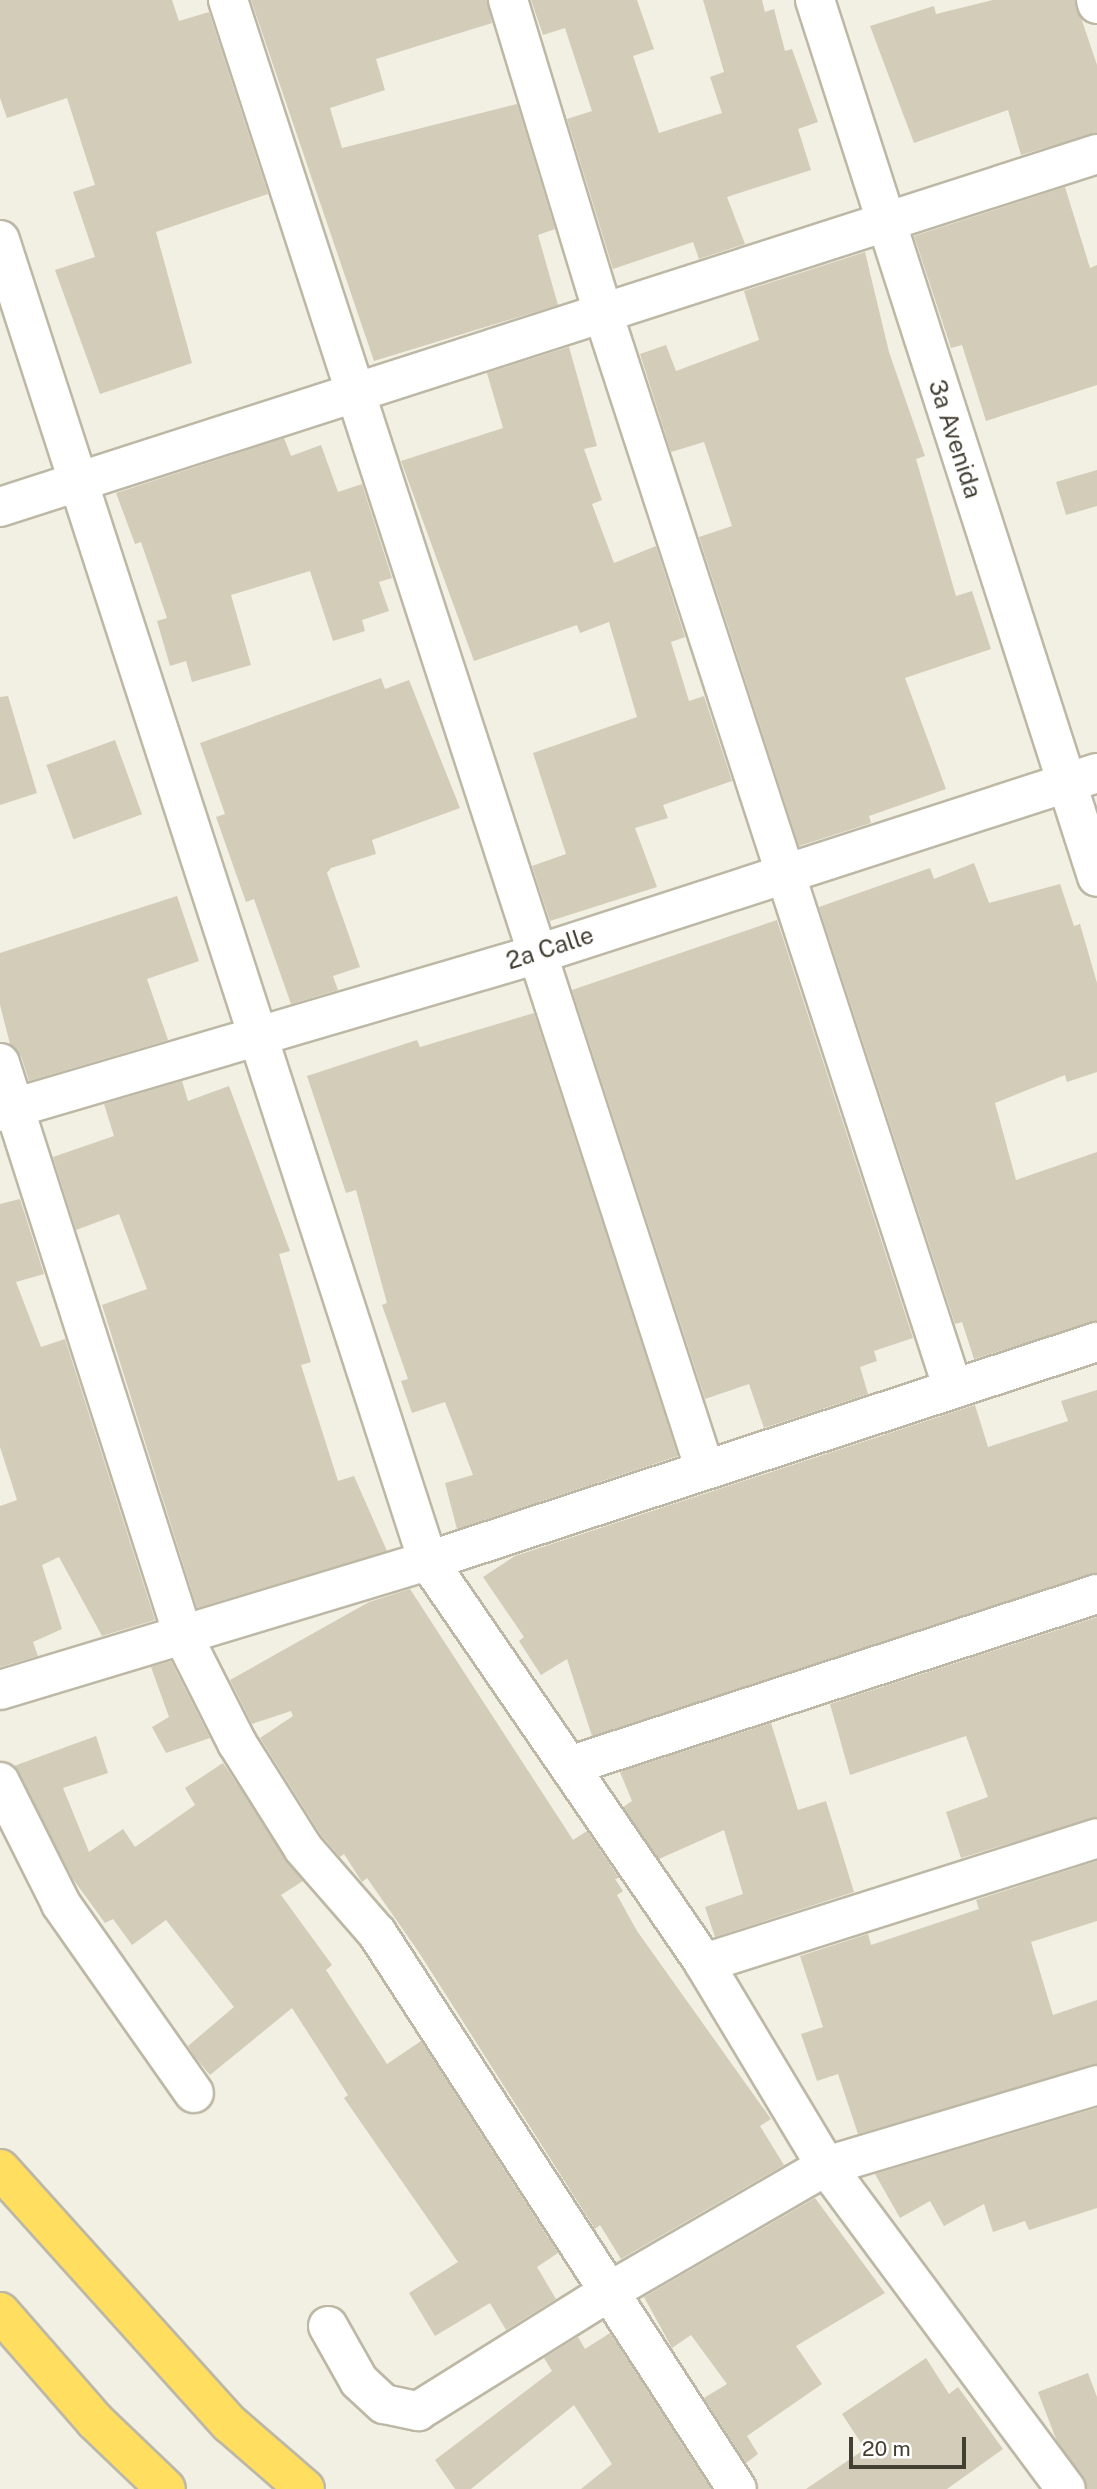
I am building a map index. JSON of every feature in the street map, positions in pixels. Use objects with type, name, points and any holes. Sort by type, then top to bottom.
[{"type":"highway","points":[[0,2169],[230,2424],[305,2489]]},
{"type":"highway","points":[[0,2312],[95,2421],[166,2489]]},
{"type":"street","points":[[228,0],[705,1470]]},
{"type":"street","points":[[509,0],[603,313],[952,1386]]},
{"type":"street","name":"3a Avenida","points":[[815,0],[886,226],[1081,777],[1097,877]]},
{"type":"street","points":[[0,507],[603,313],[886,226],[1097,154]]},
{"type":"street","points":[[0,240],[428,1562],[572,1765],[704,1964],[826,2166],[1066,2489]]},
{"type":"street","name":"2a Calle","points":[[8,1111],[257,1035],[538,954],[785,870],[1081,777]]},
{"type":"street","points":[[0,1063],[8,1111],[184,1637],[237,1743],[303,1848],[377,1933],[607,2293],[737,2489]]},
{"type":"street","points":[[0,1690],[428,1562],[952,1386],[1097,1342]]},
{"type":"street","points":[[572,1765],[1097,1594]]},
{"type":"street","points":[[0,1782],[61,1904],[194,2093]]},
{"type":"street","points":[[704,1964],[1097,1838]]},
{"type":"street","points":[[328,2326],[359,2381],[384,2404],[418,2411],[607,2293],[826,2166],[1097,2085]]},
{"type":"building","points":[[0,0],[172,0],[179,21],[209,12],[268,194],[156,232],[192,363],[100,394],[55,270],[95,257],[73,192],[95,185],[67,98],[7,118],[0,98]]},
{"type":"building","points":[[251,0],[487,0],[492,23],[376,59],[385,90],[330,108],[342,148],[517,104],[555,229],[538,235],[558,305],[374,361]]},
{"type":"building","points":[[531,0],[637,0],[654,49],[633,56],[659,133],[722,113],[710,77],[724,72],[703,0],[762,0],[765,12],[774,9],[785,51],[792,49],[818,122],[798,129],[811,170],[727,197],[745,244],[699,259],[693,242],[613,269],[567,119],[592,111],[565,28],[543,35]]},
{"type":"building","points":[[993,0],[1075,0],[1097,65],[1097,133],[1021,155],[1008,110],[914,143],[870,26],[934,6],[936,14]]},
{"type":"building","points":[[1065,187],[1090,268],[1097,265],[1097,385],[986,421],[962,345],[951,348],[914,236]]},
{"type":"building","points":[[865,252],[889,352],[925,456],[916,459],[956,596],[972,591],[991,649],[905,678],[946,789],[869,816],[871,823],[799,846],[699,537],[732,526],[704,442],[671,452],[640,354],[666,345],[676,371],[759,340],[744,291]]},
{"type":"building","points":[[569,347],[597,446],[584,449],[602,500],[592,504],[614,563],[656,546],[685,637],[671,642],[689,701],[704,696],[732,781],[663,805],[668,818],[635,828],[657,887],[550,921],[532,866],[566,854],[533,753],[637,717],[609,622],[580,633],[577,625],[474,661],[401,461],[503,428],[487,373]]},
{"type":"building","points":[[284,438],[291,456],[321,445],[338,492],[362,484],[392,578],[379,582],[389,611],[362,620],[365,631],[333,641],[310,571],[231,595],[251,665],[192,682],[186,661],[170,666],[157,621],[167,618],[141,542],[135,544],[116,493]]},
{"type":"building","points":[[1097,470],[1097,506],[1066,515],[1056,482]]},
{"type":"building","points":[[381,678],[385,689],[409,680],[460,808],[372,840],[376,854],[331,868],[327,873],[360,967],[333,976],[338,990],[291,1004],[254,899],[246,902],[216,817],[225,814],[200,743]]},
{"type":"building","points":[[8,696],[37,793],[0,805],[0,697]]},
{"type":"building","points":[[115,740],[142,814],[73,839],[46,765]]},
{"type":"building","points":[[974,863],[989,903],[1060,884],[1074,926],[1080,924],[1097,983],[1097,1072],[1067,1082],[1065,1075],[995,1103],[1016,1180],[1097,1152],[1097,1321],[974,1359],[962,1322],[955,1324],[819,907],[930,868],[934,879]]},
{"type":"building","points":[[177,896],[199,961],[147,979],[168,1040],[29,1081],[21,1056],[10,1044],[0,1005],[0,953]]},
{"type":"building","points":[[777,920],[913,1338],[874,1351],[877,1361],[860,1367],[868,1394],[764,1428],[749,1384],[705,1399],[572,990]]},
{"type":"building","points":[[534,1013],[678,1456],[457,1529],[445,1483],[473,1475],[445,1402],[412,1413],[401,1381],[408,1379],[382,1305],[387,1303],[356,1190],[346,1193],[307,1076],[417,1040],[420,1047]]},
{"type":"building","points":[[182,1081],[188,1101],[229,1086],[290,1251],[279,1254],[311,1362],[301,1365],[338,1481],[354,1476],[387,1551],[197,1608],[102,1305],[147,1289],[119,1214],[76,1230],[53,1157],[114,1136],[104,1104]]},
{"type":"building","points":[[20,1199],[44,1274],[16,1282],[41,1347],[65,1339],[155,1620],[102,1636],[59,1557],[42,1565],[62,1629],[33,1642],[38,1656],[0,1667],[0,1506],[17,1500],[0,1447],[0,1204]]},
{"type":"building","points":[[1097,1390],[1097,1573],[592,1736],[567,1659],[541,1675],[519,1641],[524,1637],[483,1577],[515,1556],[975,1405],[988,1447],[1068,1421],[1061,1401]]},
{"type":"building","points":[[410,1589],[573,1840],[587,1831],[619,1878],[615,1879],[623,1891],[617,1895],[637,1931],[771,2119],[760,2126],[784,2165],[621,2259],[600,2225],[595,2229],[418,1951],[367,1878],[362,1882],[344,1854],[340,1857],[321,1835],[260,1738],[293,1716],[291,1711],[252,1724],[230,1680],[369,1602]]},
{"type":"building","points":[[1097,1617],[1097,1817],[961,1858],[946,1812],[988,1797],[966,1736],[850,1775],[830,1704]]},
{"type":"building","points":[[171,1661],[210,1738],[166,1753],[152,1727],[169,1717],[151,1667]]},
{"type":"building","points":[[771,1723],[798,1810],[826,1801],[854,1892],[715,1937],[705,1907],[743,1894],[724,1830],[659,1859],[623,1807],[632,1801],[620,1772]]},
{"type":"building","points":[[96,1736],[108,1773],[63,1788],[89,1852],[123,1829],[135,1847],[195,1805],[185,1788],[223,1763],[303,1881],[281,1895],[332,1965],[326,1970],[387,2064],[421,2041],[558,2253],[537,2267],[556,2299],[506,2330],[490,2303],[435,2336],[409,2293],[458,2262],[344,2098],[348,2095],[292,2008],[210,2075],[195,2057],[188,2046],[234,2007],[166,1920],[132,1945],[113,1919],[105,1923],[73,1879],[14,1766]]},
{"type":"building","points":[[1097,1861],[1097,1921],[1031,1942],[1053,2015],[1097,2000],[1097,2064],[858,2134],[838,2074],[817,2081],[801,2034],[823,2027],[800,1956],[868,1934],[871,1945],[979,1909],[976,1900]]},
{"type":"building","points":[[1097,2108],[1097,2208],[1029,2230],[1025,2221],[993,2232],[984,2204],[944,2226],[930,2201],[900,2218],[875,2174]]},
{"type":"building","points":[[815,2198],[885,2293],[796,2346],[822,2384],[747,2436],[758,2454],[746,2463],[704,2398],[727,2384],[691,2335],[672,2348],[644,2297]]},
{"type":"building","points":[[610,2333],[711,2489],[581,2489],[612,2464],[574,2405],[471,2489],[455,2489],[435,2460],[552,2371],[544,2358],[578,2337],[585,2349]]},
{"type":"building","points":[[926,2358],[949,2394],[958,2387],[1003,2449],[947,2489],[806,2489],[865,2449],[842,2414]]},
{"type":"building","points":[[1088,2373],[1097,2397],[1097,2489],[1087,2489],[1056,2439],[1038,2392]]}]
